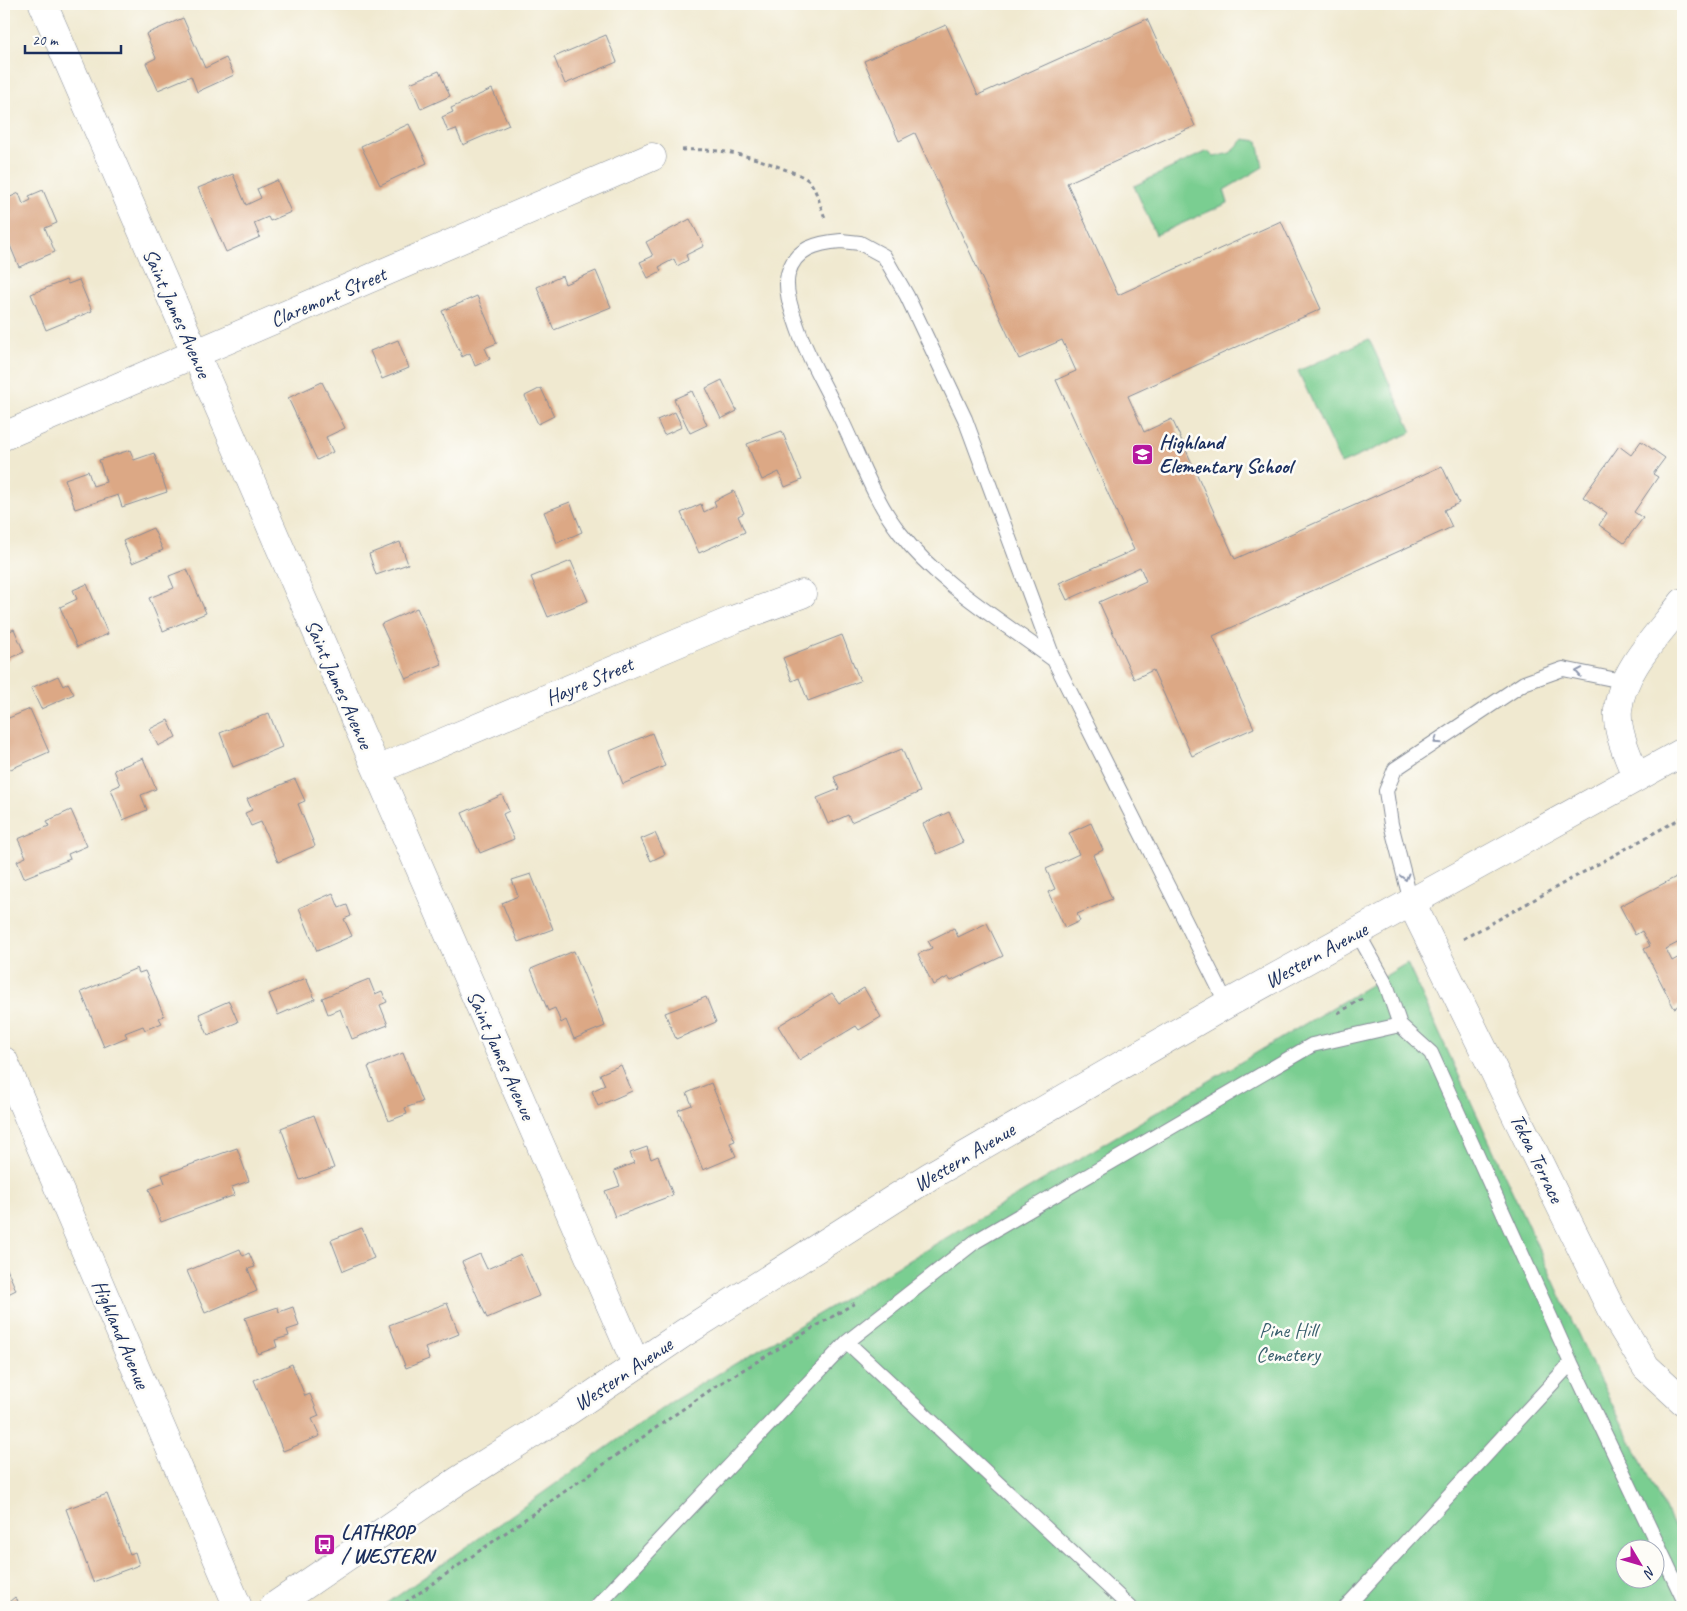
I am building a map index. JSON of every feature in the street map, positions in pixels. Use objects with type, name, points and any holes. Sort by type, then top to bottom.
[{"type":"street","name":"Saint James Avenue","points":[[43,4],[636,1364]]},
{"type":"street","name":"Claremont Street","points":[[4,436],[652,157]]},
{"type":"street","name":"Hayre Street","points":[[377,770],[736,619],[802,594]]},
{"type":"street","points":[[1636,776],[1622,739],[1618,710],[1627,682],[1638,662],[1683,602]]},
{"type":"street","name":"Western Avenue","points":[[274,1607],[412,1510],[570,1410],[636,1364],[930,1176],[1227,1004],[1636,776],[1683,752]]},
{"type":"street","name":"Tekoa Terrace","points":[[1411,902],[1615,1316],[1646,1366],[1683,1401]]},
{"type":"street","name":"Highland Avenue","points":[[4,1061],[238,1607]]},
{"type":"lane","points":[[1054,660],[959,590],[925,560],[899,532],[879,497],[798,328],[788,298],[788,275],[798,255],[816,243],[834,241],[860,243],[884,256],[907,296],[965,420],[1054,660],[1227,1004]]},
{"type":"lane","points":[[1411,902],[1391,824],[1386,791],[1395,769],[1524,683],[1563,669],[1627,682]]},
{"type":"lane","points":[[1357,932],[1386,984],[1400,1026],[1431,1053],[1572,1363],[1683,1598]]},
{"type":"lane","points":[[596,1607],[847,1342],[976,1241],[1312,1046],[1400,1026]]},
{"type":"lane","points":[[847,1342],[1130,1607]]},
{"type":"lane","points":[[1346,1607],[1572,1363]]},
{"type":"path","points":[[652,157],[680,150],[706,149],[732,152],[800,176],[810,182],[834,241]]},
{"type":"green space","points":[[1244,139],[1258,141],[1263,167],[1224,190],[1228,203],[1156,235],[1134,186],[1207,151],[1214,157],[1230,153]]},
{"type":"green space","points":[[1369,339],[1412,432],[1341,464],[1298,371]]},
{"type":"green space","name":"Pine Hill Cemetery","points":[[1407,963],[1590,1360],[1683,1545],[1683,1607],[382,1607],[671,1402]]},
{"type":"building","points":[[183,18],[205,68],[226,58],[234,75],[197,92],[191,76],[158,90],[146,63],[156,58],[146,34]]},
{"type":"building","points":[[1147,19],[1195,126],[1067,183],[1118,295],[1281,221],[1321,309],[1128,396],[1144,432],[1172,419],[1235,559],[1442,466],[1459,503],[1444,510],[1452,527],[1213,636],[1254,728],[1192,756],[1153,670],[1134,679],[1099,602],[1146,581],[1140,567],[1067,600],[1059,583],[1134,550],[1056,380],[1076,371],[1062,340],[1019,359],[915,133],[899,141],[864,61],[946,25],[978,95]]},
{"type":"building","points":[[606,35],[617,62],[565,84],[554,57]]},
{"type":"building","points":[[439,71],[450,96],[421,109],[410,83]]},
{"type":"building","points":[[492,89],[509,125],[463,145],[456,129],[448,132],[442,117],[453,112],[451,108]]},
{"type":"building","points":[[409,124],[427,163],[380,185],[361,146]]},
{"type":"building","points":[[233,174],[246,205],[261,198],[257,189],[277,180],[291,212],[270,221],[268,217],[254,223],[260,237],[226,252],[198,188]]},
{"type":"building","points":[[43,190],[57,223],[45,228],[55,252],[19,267],[4,231],[4,200],[19,193],[23,204],[31,200],[29,196]]},
{"type":"building","points":[[690,219],[704,246],[686,255],[688,260],[677,266],[674,259],[659,267],[661,271],[648,278],[640,262],[653,256],[646,242]]},
{"type":"building","points":[[596,271],[611,307],[554,330],[537,287],[562,276],[565,284]]},
{"type":"building","points":[[66,280],[68,284],[79,280],[92,311],[46,330],[31,294]]},
{"type":"building","points":[[477,296],[497,343],[485,348],[490,359],[475,366],[470,353],[462,357],[442,311]]},
{"type":"building","points":[[398,340],[409,368],[382,379],[370,351]]},
{"type":"building","points":[[722,380],[737,411],[721,419],[706,388]]},
{"type":"building","points":[[322,382],[345,428],[326,437],[333,452],[317,460],[288,398]]},
{"type":"building","points":[[541,388],[554,416],[538,424],[525,396]]},
{"type":"building","points":[[692,391],[707,425],[690,433],[674,399]]},
{"type":"building","points":[[675,412],[682,427],[664,435],[657,420]]},
{"type":"building","points":[[782,431],[802,480],[785,487],[779,472],[762,480],[747,444]]},
{"type":"building","points":[[1641,441],[1665,458],[1653,474],[1658,477],[1634,512],[1643,518],[1624,543],[1599,525],[1607,513],[1583,497],[1619,446],[1631,455]]},
{"type":"building","points":[[130,450],[134,460],[154,453],[167,492],[122,507],[118,495],[75,509],[65,479],[88,471],[93,486],[106,482],[99,460]]},
{"type":"building","points":[[734,491],[744,513],[738,516],[745,532],[699,553],[681,513],[701,504],[704,512],[716,506],[714,501]]},
{"type":"building","points":[[570,502],[582,532],[557,543],[544,512]]},
{"type":"building","points":[[153,528],[163,550],[132,563],[123,541]]},
{"type":"building","points":[[400,542],[408,564],[376,575],[369,554]]},
{"type":"building","points":[[571,561],[588,601],[548,617],[531,577]]},
{"type":"building","points":[[187,569],[206,613],[163,631],[149,598],[174,588],[169,576]]},
{"type":"building","points":[[87,584],[108,634],[77,647],[60,607],[77,599],[73,590]]},
{"type":"building","points":[[417,608],[442,664],[406,679],[381,624]]},
{"type":"building","points":[[14,629],[24,652],[4,661],[4,634]]},
{"type":"building","points":[[842,635],[860,681],[808,701],[799,678],[792,681],[783,658]]},
{"type":"building","points":[[58,676],[63,686],[68,683],[74,694],[41,709],[31,688]]},
{"type":"building","points":[[30,709],[49,752],[4,772],[4,720]]},
{"type":"building","points":[[269,713],[282,747],[233,767],[220,733]]},
{"type":"building","points":[[168,720],[176,737],[158,746],[150,729]]},
{"type":"building","points":[[652,733],[665,766],[623,784],[610,751]]},
{"type":"building","points":[[902,749],[920,792],[851,822],[848,815],[828,824],[817,798],[839,789],[834,777]]},
{"type":"building","points":[[143,758],[156,789],[141,795],[147,810],[123,820],[111,789],[120,785],[114,770]]},
{"type":"building","points":[[295,779],[305,801],[298,804],[315,846],[278,862],[261,822],[251,826],[245,813],[252,810],[247,799]]},
{"type":"building","points":[[502,795],[509,811],[503,814],[514,839],[480,853],[462,813]]},
{"type":"building","points":[[71,810],[87,846],[68,854],[70,859],[24,878],[17,861],[26,857],[18,839],[49,826],[47,821]]},
{"type":"building","points":[[949,812],[963,842],[937,854],[923,824]]},
{"type":"building","points":[[1091,823],[1103,850],[1093,855],[1112,899],[1077,914],[1080,921],[1065,928],[1048,892],[1055,889],[1046,869],[1079,854],[1069,833]]},
{"type":"building","points":[[655,833],[665,854],[651,861],[641,839]]},
{"type":"building","points":[[531,874],[553,929],[518,942],[502,903],[518,896],[512,880]]},
{"type":"building","points":[[1680,875],[1683,882],[1683,940],[1666,949],[1672,961],[1683,955],[1683,1004],[1674,1008],[1644,949],[1650,946],[1642,931],[1635,935],[1620,906]]},
{"type":"building","points":[[333,893],[339,908],[347,905],[351,916],[344,919],[352,936],[317,951],[299,908]]},
{"type":"building","points":[[987,923],[1003,956],[951,981],[948,977],[933,985],[918,954],[932,948],[928,941],[954,928],[958,937]]},
{"type":"building","points":[[574,951],[605,1026],[574,1039],[566,1020],[561,1023],[555,1008],[548,1011],[531,969]]},
{"type":"building","points":[[137,968],[139,973],[145,971],[164,1016],[159,1018],[162,1023],[145,1030],[143,1026],[125,1033],[127,1037],[104,1047],[81,992]]},
{"type":"building","points":[[306,978],[315,999],[278,1015],[269,994]]},
{"type":"building","points":[[369,979],[375,994],[382,991],[387,1002],[380,1005],[388,1025],[352,1039],[340,1009],[328,1014],[322,998]]},
{"type":"building","points":[[864,988],[881,1017],[859,1030],[856,1026],[799,1060],[778,1026],[832,993],[839,1003]]},
{"type":"building","points":[[706,997],[716,1022],[676,1039],[665,1013]]},
{"type":"building","points":[[229,1001],[238,1022],[208,1035],[199,1014]]},
{"type":"building","points":[[403,1053],[422,1102],[405,1108],[407,1114],[389,1121],[368,1067]]},
{"type":"building","points":[[621,1065],[632,1091],[598,1106],[592,1091],[605,1085],[600,1074]]},
{"type":"building","points":[[711,1083],[735,1141],[730,1143],[736,1156],[703,1170],[678,1110],[692,1105],[687,1093]]},
{"type":"building","points":[[314,1115],[334,1168],[300,1180],[281,1128]]},
{"type":"building","points":[[647,1147],[651,1159],[658,1156],[673,1195],[615,1217],[605,1191],[620,1186],[614,1171],[634,1163],[630,1153]]},
{"type":"building","points":[[237,1148],[249,1181],[232,1187],[235,1195],[161,1222],[149,1189],[165,1183],[162,1175]]},
{"type":"building","points":[[362,1228],[374,1258],[343,1271],[331,1240]]},
{"type":"building","points":[[240,1249],[243,1256],[249,1253],[255,1267],[248,1269],[257,1291],[205,1313],[187,1271]]},
{"type":"building","points":[[480,1254],[487,1269],[521,1254],[539,1296],[487,1318],[462,1262]]},
{"type":"building","points":[[4,1262],[16,1290],[4,1296]]},
{"type":"building","points":[[447,1303],[459,1334],[425,1348],[429,1359],[406,1368],[389,1325]]},
{"type":"building","points":[[278,1307],[279,1312],[293,1307],[299,1326],[287,1330],[289,1336],[275,1340],[277,1347],[258,1354],[245,1318]]},
{"type":"building","points":[[292,1364],[305,1396],[310,1394],[319,1416],[312,1419],[320,1436],[283,1451],[254,1380]]},
{"type":"building","points":[[107,1494],[130,1554],[135,1552],[139,1565],[93,1582],[66,1509]]},
{"type":"building","points":[[15,1597],[22,1607],[4,1607],[4,1606]]},
{"type":"place","name":"Highland Elementary School","points":[[1143,454]]},
{"type":"place","name":"LATHROP / WESTERN","points":[[325,1544]]}]
